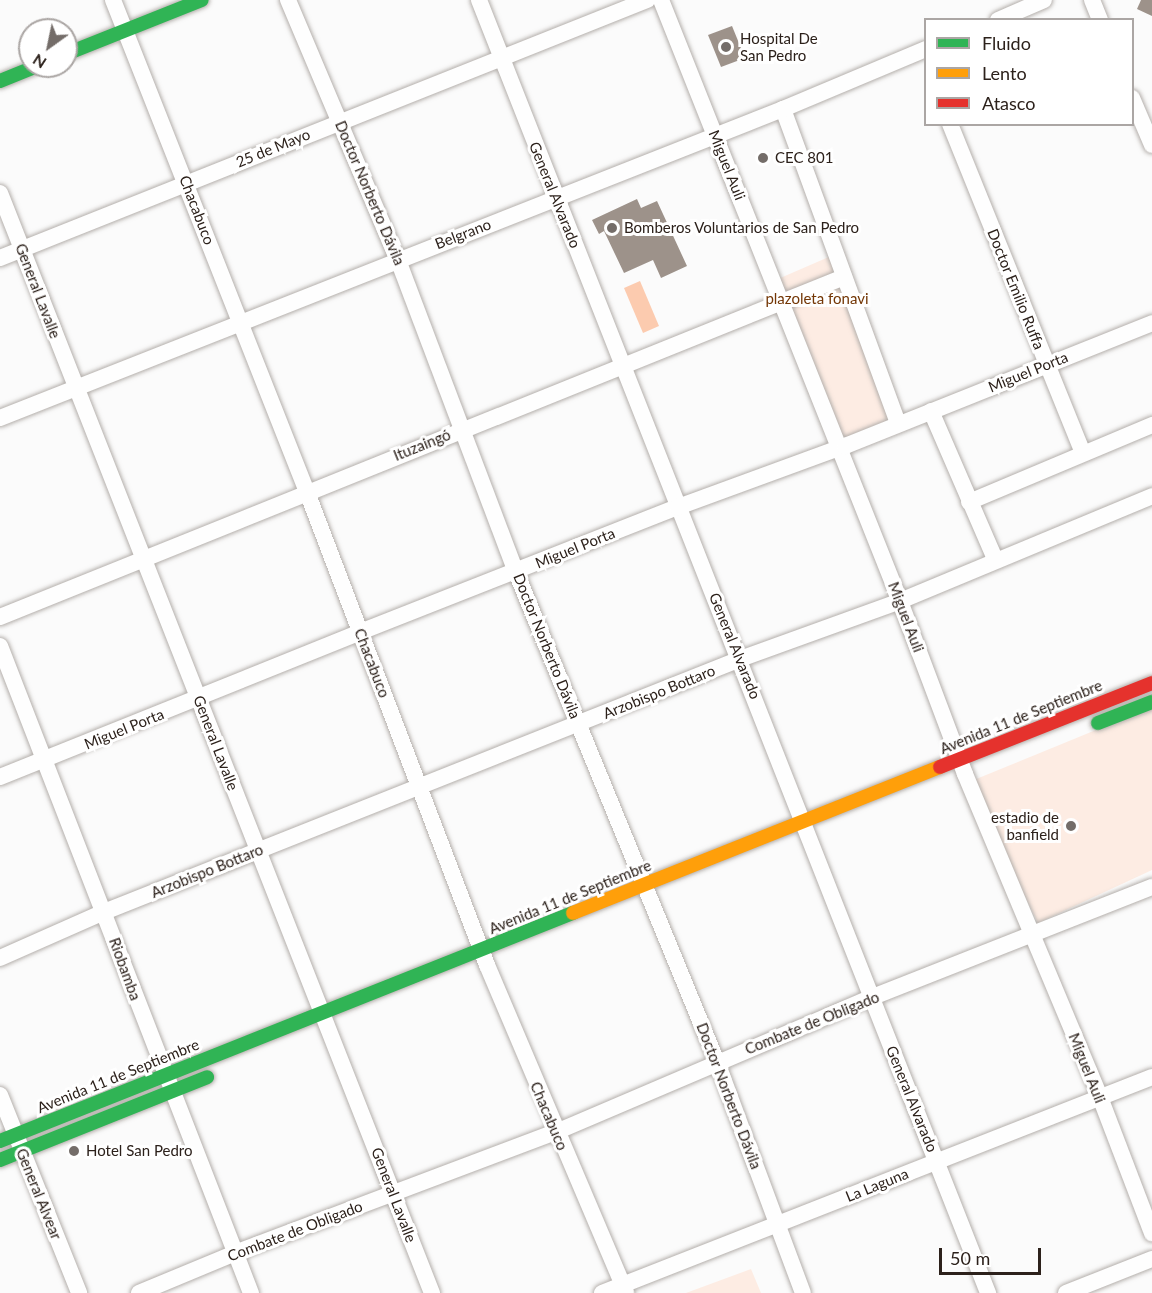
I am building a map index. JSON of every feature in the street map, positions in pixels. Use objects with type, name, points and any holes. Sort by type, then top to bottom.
[{"type":"main road","points":[[78,49],[202,0]]},
{"type":"main road","points":[[0,81],[18,74]]},
{"type":"main road","name":"Avenida 11 de Septiembre","points":[[0,1141],[168,1084],[328,1024],[964,770],[1152,683]]},
{"type":"main road","points":[[1086,727],[1152,702]]},
{"type":"main road","name":"Avenida 11 de Septiembre","points":[[0,1160],[168,1084],[224,1070]]},
{"type":"street","name":"Chacabuco","points":[[113,0],[307,492],[486,961],[556,1132],[625,1289]]},
{"type":"street","name":"Doctor Norberto Dávila","points":[[288,0],[398,260],[516,572],[717,1062],[803,1293]]},
{"type":"street","name":"General Alvarado","points":[[479,0],[555,199],[809,832],[870,998],[937,1160],[988,1293]]},
{"type":"street","name":"25 de Mayo","points":[[0,258],[646,0]]},
{"type":"street","name":"Miguel Auli","points":[[661,0],[782,300],[964,770],[1100,1097],[1152,1233]]},
{"type":"street","points":[[1092,0],[1099,18]]},
{"type":"street","points":[[1002,18],[1034,2]]},
{"type":"street","name":"Belgrano","points":[[0,418],[239,321],[924,55]]},
{"type":"street","points":[[1134,103],[1152,145]]},
{"type":"street","points":[[783,109],[898,424]]},
{"type":"street","name":"Doctor Emilio Ruffa","points":[[951,126],[1083,453]]},
{"type":"street","name":"General Lavalle","points":[[0,193],[432,1293]]},
{"type":"street","name":"Ituzaingó","points":[[0,616],[844,277]]},
{"type":"street","name":"Miguel Porta","points":[[0,777],[199,699],[360,632],[678,507],[838,448],[1152,323]]},
{"type":"street","points":[[931,411],[995,560]]},
{"type":"street","points":[[969,502],[1152,425]]},
{"type":"street","name":"Arzobispo Bottaro","points":[[0,958],[104,912],[740,659],[900,601],[1152,496]]},
{"type":"street","name":"Riobamba","points":[[0,646],[251,1293]]},
{"type":"street","name":"Combate de Obligado","points":[[139,1293],[235,1253],[556,1132],[870,998],[1152,887]]},
{"type":"street","name":"La Laguna","points":[[602,1293],[625,1289],[937,1160],[1152,1077]]},
{"type":"street","name":"General Alvear","points":[[0,1095],[79,1293]]},
{"type":"street","points":[[1066,1293],[1152,1259]]},
{"type":"green space","name":"plazoleta fonavi","points":[[831,256],[895,421],[845,446],[778,279]]},
{"type":"green space","name":"estadio de banfield","points":[[1152,707],[1152,870],[1038,923],[969,782]]},
{"type":"green space","points":[[751,1269],[761,1293],[686,1293]]},
{"type":"shaded area","points":[[640,281],[659,326],[643,333],[624,288]]},
{"type":"building","points":[[1141,0],[1152,0],[1152,16],[1137,9]]},
{"type":"building","name":"Hospital De San Pedro","points":[[732,26],[745,58],[721,67],[708,35]]},
{"type":"building","points":[[637,199],[641,208],[657,201],[687,266],[661,278],[653,260],[624,273],[604,231],[599,234],[592,220]]},
{"type":"traffic: fast","points":[[78,49],[202,0]]},
{"type":"traffic: fast","points":[[0,81],[18,74]]},
{"type":"traffic: fast","points":[[1098,723],[1152,702]]},
{"type":"traffic: fast","points":[[0,1141],[573,913]]},
{"type":"traffic: fast","points":[[0,1160],[207,1077]]},
{"type":"traffic: slow","points":[[573,913],[940,767]]},
{"type":"traffic: jam","points":[[940,767],[1152,683]]},
{"type":"place","name":"Hospital De San Pedro","points":[[726,47]]},
{"type":"place","name":"CEC 801","points":[[763,158]]},
{"type":"place","name":"Bomberos Voluntarios de San Pedro","points":[[612,228]]},
{"type":"place","name":"estadio de banfield","points":[[1071,826]]},
{"type":"place","name":"Hotel San Pedro","points":[[74,1151]]}]
